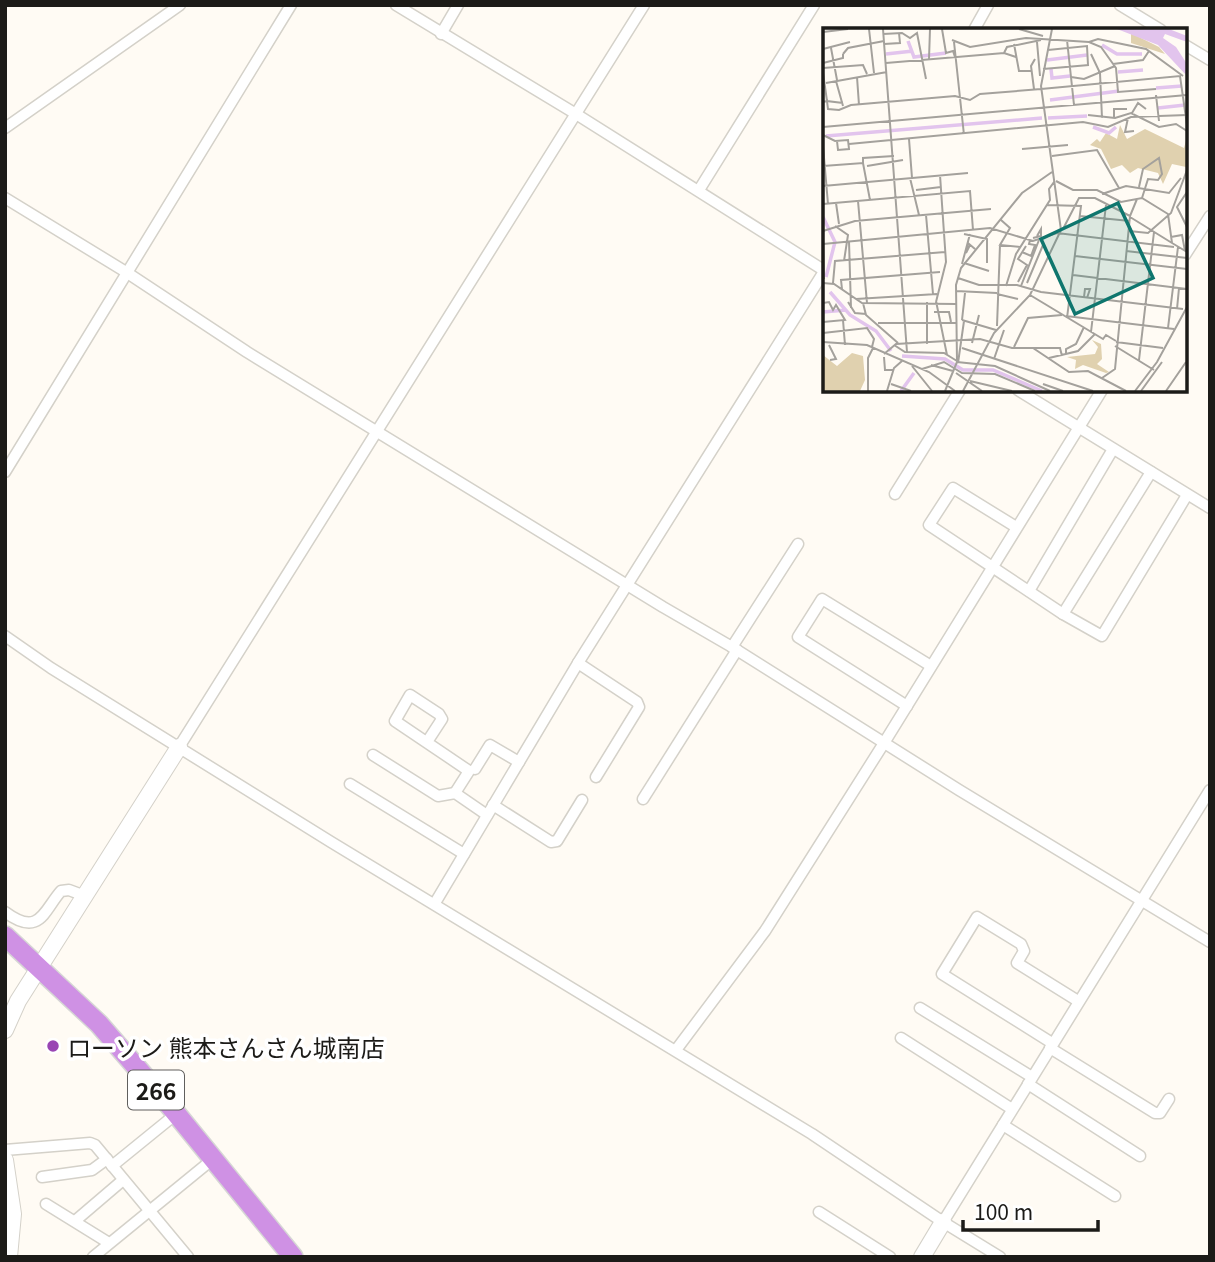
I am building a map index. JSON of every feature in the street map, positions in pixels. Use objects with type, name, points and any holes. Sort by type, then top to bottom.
[{"type":"highway","name":"266","points":[[5,936],[99,1024],[293,1257]]},
{"type":"street","points":[[5,128],[180,5]]},
{"type":"street","points":[[5,472],[291,5]]},
{"type":"street","points":[[396,5],[699,190],[823,270]]},
{"type":"street","points":[[441,34],[458,5]]},
{"type":"street","points":[[5,1030],[18,1001],[39,967],[378,432],[644,5]]},
{"type":"street","points":[[699,190],[814,5]]},
{"type":"street","points":[[975,28],[988,5]]},
{"type":"street","points":[[1120,5],[1158,28]]},
{"type":"street","points":[[1187,46],[1210,60]]},
{"type":"street","points":[[5,198],[126,272],[247,352],[735,648],[884,743],[1210,942]]},
{"type":"street","points":[[1187,252],[1210,216]]},
{"type":"street","points":[[435,904],[578,663],[823,274]]},
{"type":"street","points":[[895,494],[959,392]]},
{"type":"street","points":[[1020,392],[1210,508]]},
{"type":"street","points":[[676,1050],[765,931],[1100,392]]},
{"type":"street","points":[[1029,591],[1113,449]]},
{"type":"street","points":[[1063,614],[1151,472]]},
{"type":"street","points":[[1016,527],[953,488],[929,525],[1063,614],[1102,636],[1188,495]]},
{"type":"street","points":[[643,799],[797,544]]},
{"type":"street","points":[[907,706],[798,637],[822,599],[931,666]]},
{"type":"street","points":[[5,636],[51,668],[179,747],[812,1134],[1000,1257]]},
{"type":"street","points":[[578,663],[637,702],[639,706],[596,777]]},
{"type":"street","points":[[427,743],[442,719],[439,714],[410,695],[395,721],[427,743],[468,771],[455,793]]},
{"type":"street","points":[[475,769],[490,745],[519,762]]},
{"type":"street","points":[[373,755],[438,796],[455,793],[551,842],[557,841],[582,800]]},
{"type":"street","points":[[350,784],[464,854]]},
{"type":"street","points":[[922,1257],[1210,790]]},
{"type":"street","points":[[5,912],[20,920],[37,920],[45,916],[61,891],[69,890],[85,896]]},
{"type":"street","points":[[1078,1001],[1017,963],[1024,951],[1021,944],[977,917],[942,974],[1155,1113],[1160,1113],[1169,1099]]},
{"type":"street","points":[[920,1007],[1140,1156]]},
{"type":"street","points":[[901,1038],[1012,1109]]},
{"type":"street","points":[[42,1177],[92,1171],[109,1163],[176,1114]]},
{"type":"street","points":[[1003,1125],[1115,1196]]},
{"type":"street","points":[[5,1150],[90,1143],[95,1145],[188,1257]]},
{"type":"street","points":[[93,1257],[213,1158]]},
{"type":"street","points":[[5,1160],[13,1214],[8,1237],[9,1257]]},
{"type":"street","points":[[75,1221],[123,1180]]},
{"type":"street","points":[[46,1204],[109,1243]]},
{"type":"street","points":[[819,1212],[890,1257]]},
{"type":"place","name":"ローソン 熊本さんさん城南店","points":[[53,1046]]}]
